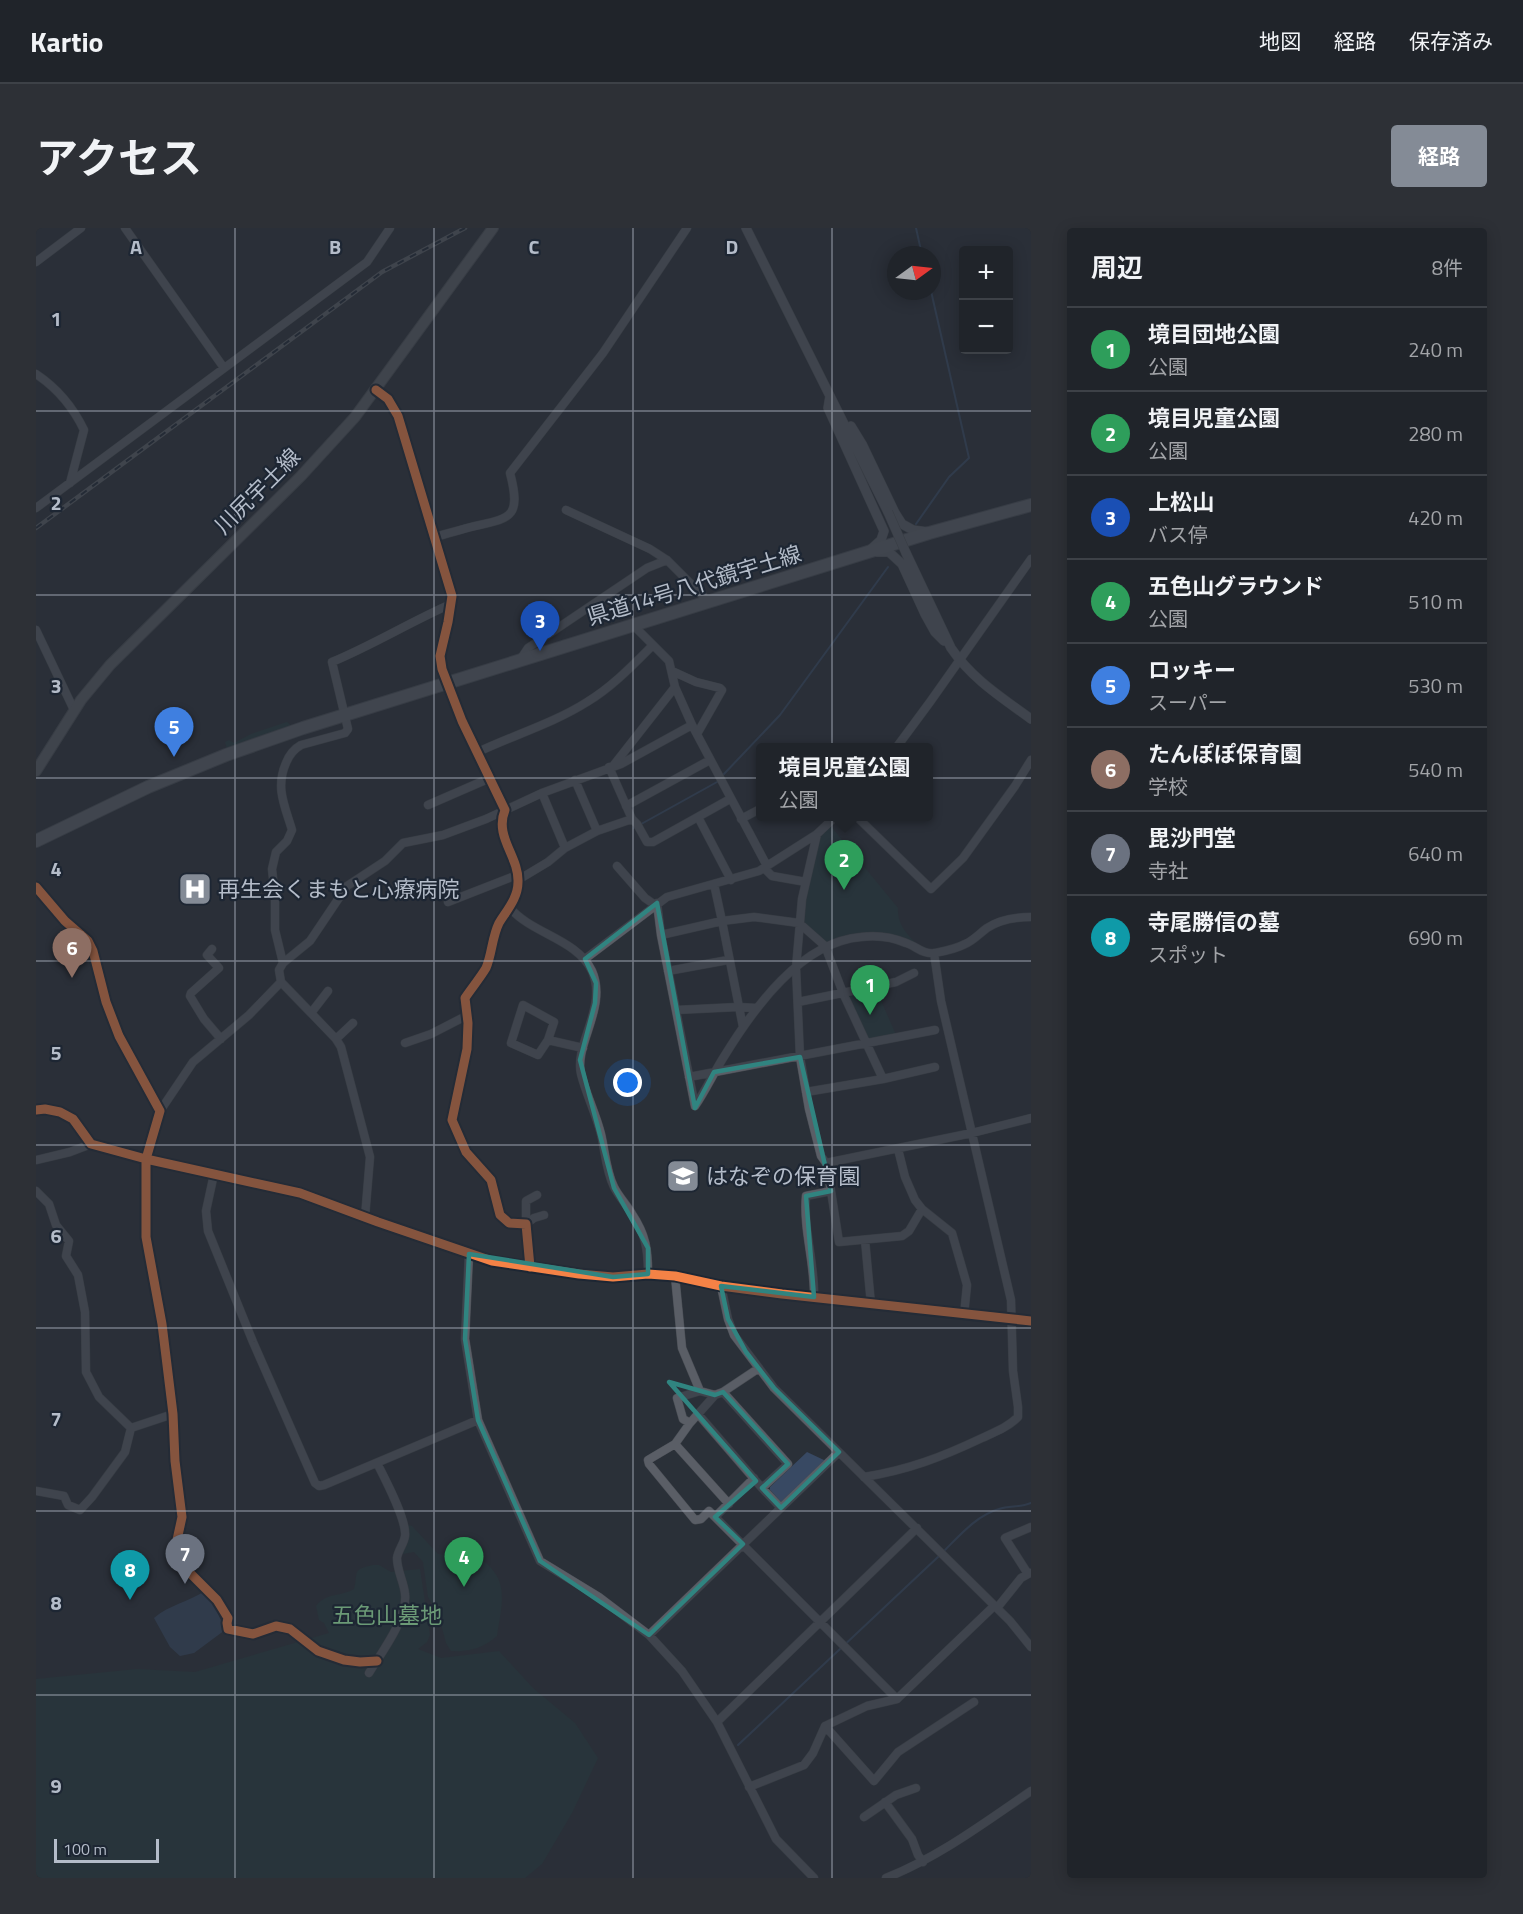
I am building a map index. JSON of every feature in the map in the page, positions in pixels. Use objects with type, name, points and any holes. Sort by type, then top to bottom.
[{"type":"main road","name":"川尻宇土線","points":[[36,771],[74,710],[110,665],[301,476],[355,417],[493,228]]},
{"type":"main road","name":"県道14号八代鏡宇土線","points":[[36,841],[148,787],[208,762],[345,715],[929,532],[1031,505]]},
{"type":"street","points":[[36,262],[81,228]]},
{"type":"street","points":[[125,228],[225,368]]},
{"type":"street","points":[[36,508],[367,262],[390,228]]},
{"type":"street","points":[[434,537],[473,526],[487,525],[505,518],[512,512],[515,502],[510,473],[603,353],[687,228]]},
{"type":"street","points":[[746,228],[888,512],[951,648],[976,679],[1031,719]]},
{"type":"street","points":[[36,374],[59,393],[78,417],[84,430],[70,483]]},
{"type":"street","points":[[376,390],[388,399],[398,416],[452,596],[440,656],[446,684],[505,810],[501,825],[518,878],[510,909],[498,925],[485,969],[465,998],[467,1049],[464,1071],[452,1110],[452,1120],[466,1152],[491,1180],[500,1215],[509,1223],[526,1224],[544,1215]]},
{"type":"street","points":[[830,395],[828,408],[884,531],[881,540],[869,552]]},
{"type":"street","points":[[839,413],[849,423],[862,444],[902,524],[913,530],[929,532]]},
{"type":"street","points":[[566,510],[650,549],[667,560],[709,602]]},
{"type":"street","points":[[869,552],[885,551],[902,564],[935,632],[951,648]]},
{"type":"street","points":[[899,743],[1031,559]]},
{"type":"street","points":[[519,661],[528,648],[647,568],[667,560]]},
{"type":"street","points":[[283,963],[275,930],[272,869],[276,852],[292,830],[281,798],[281,777],[287,760],[296,748],[345,733],[348,729],[332,662],[362,650],[417,619],[451,604]]},
{"type":"street","points":[[633,626],[669,661],[675,687],[692,725],[765,867],[772,876],[807,882]]},
{"type":"street","points":[[36,630],[74,710]]},
{"type":"street","points":[[478,752],[506,738],[533,729],[587,702],[634,664],[653,645]]},
{"type":"street","points":[[672,671],[722,690],[697,734]]},
{"type":"street","points":[[611,766],[675,687]]},
{"type":"street","points":[[365,1217],[370,1156],[341,1047],[281,982],[279,970],[283,963],[310,941],[346,886],[385,861],[403,843],[443,835],[542,793],[621,764],[692,725]]},
{"type":"street","points":[[626,806],[710,760]]},
{"type":"street","points":[[861,821],[931,889],[963,858],[1031,760]]},
{"type":"street","points":[[611,766],[632,819],[647,842],[652,843],[730,799]]},
{"type":"street","points":[[428,805],[490,778]]},
{"type":"street","points":[[575,780],[597,831]]},
{"type":"street","points":[[542,793],[565,848]]},
{"type":"street","points":[[741,819],[756,810]]},
{"type":"street","points":[[698,817],[730,880]]},
{"type":"street","points":[[448,902],[518,878],[597,831],[632,819]]},
{"type":"street","points":[[585,959],[667,897],[730,880],[765,867],[817,834],[831,821]]},
{"type":"street","points":[[817,834],[799,923],[796,968],[800,1057],[821,1156],[826,1163],[839,1242],[902,1236],[909,1231],[922,1209]]},
{"type":"street","points":[[617,866],[645,898],[656,904]]},
{"type":"street","points":[[714,884],[743,1027]]},
{"type":"street","points":[[36,887],[65,921],[88,941],[93,951],[106,1002],[119,1036],[160,1111]]},
{"type":"street","points":[[656,904],[694,1106],[757,1008],[780,982],[810,955],[825,946],[853,937],[891,938],[908,943],[927,954],[934,954],[967,944],[990,926],[1020,917],[1031,917]]},
{"type":"street","points":[[510,909],[527,924],[562,942],[585,959],[596,983],[596,1003],[591,1027],[583,1048],[580,1072],[601,1133],[614,1188],[632,1214],[648,1248],[648,1274]]},
{"type":"street","points":[[661,935],[722,921],[754,917],[799,923],[825,946],[843,993],[883,1079]]},
{"type":"street","points":[[212,949],[207,955],[219,968],[190,996],[204,1019],[221,1039]]},
{"type":"street","points":[[864,1477],[916,1466],[971,1443],[1011,1423],[1018,1417],[1013,1371],[1011,1300],[941,1001],[934,954]]},
{"type":"street","points":[[668,971],[728,960]]},
{"type":"street","points":[[798,1002],[896,982],[914,974]]},
{"type":"street","points":[[281,982],[261,1004],[193,1062],[185,1072],[160,1111],[146,1159],[146,1237],[162,1324],[182,1517],[177,1540],[177,1557],[217,1600],[228,1618],[228,1629],[253,1634],[276,1626],[290,1629],[318,1651],[344,1660],[376,1661]]},
{"type":"street","points":[[311,1013],[328,991]]},
{"type":"street","points":[[523,1005],[554,1023],[548,1040],[538,1055],[511,1042],[523,1005]]},
{"type":"street","points":[[676,1010],[757,1008]]},
{"type":"street","points":[[405,1042],[431,1034],[466,1016]]},
{"type":"street","points":[[336,1039],[353,1023]]},
{"type":"street","points":[[689,1077],[935,1030]]},
{"type":"street","points":[[548,1040],[583,1048]]},
{"type":"street","points":[[806,1092],[883,1079],[935,1067]]},
{"type":"street","points":[[36,1110],[60,1112],[74,1119],[91,1144]]},
{"type":"street","points":[[826,1163],[972,1133],[1031,1118]]},
{"type":"street","points":[[36,1160],[70,1152],[91,1144],[146,1159],[300,1193],[492,1261],[613,1277],[648,1274],[675,1276],[721,1286],[1031,1321]]},
{"type":"street","points":[[898,1149],[908,1186],[915,1200],[922,1209],[952,1233],[967,1285],[964,1315]]},
{"type":"street","points":[[214,1174],[206,1211],[208,1231],[249,1333],[315,1483],[319,1486],[324,1485],[478,1420]]},
{"type":"street","points":[[36,1191],[49,1204],[56,1225],[69,1241],[66,1256],[78,1275],[85,1312],[86,1372],[99,1397],[131,1428]]},
{"type":"street","points":[[814,1297],[814,1275],[806,1221],[806,1196],[831,1191]]},
{"type":"street","points":[[530,1267],[526,1201],[537,1195]]},
{"type":"street","points":[[865,1240],[871,1304]]},
{"type":"street","points":[[469,1254],[465,1339],[478,1420],[540,1561],[599,1597],[649,1635],[682,1671],[717,1722],[776,1839],[814,1878]]},
{"type":"street","points":[[675,1276],[682,1348],[700,1391]]},
{"type":"street","points":[[721,1286],[734,1335],[774,1388],[917,1528],[1031,1647]]},
{"type":"street","points":[[759,1368],[719,1393],[690,1423],[675,1444],[648,1460],[649,1464],[696,1520],[701,1519],[709,1511],[897,1699]]},
{"type":"street","points":[[690,1423],[683,1419],[677,1398],[700,1391],[719,1393],[788,1464],[762,1488]]},
{"type":"street","points":[[131,1428],[173,1414]]},
{"type":"street","points":[[698,1414],[781,1508]]},
{"type":"street","points":[[36,1491],[64,1496],[68,1505],[80,1510],[125,1452],[131,1428]]},
{"type":"street","points":[[675,1444],[729,1504]]},
{"type":"street","points":[[649,1635],[839,1452]]},
{"type":"street","points":[[369,1673],[402,1615],[405,1604],[405,1592],[397,1556],[405,1536],[400,1512],[377,1463]]},
{"type":"street","points":[[715,1517],[754,1478]]},
{"type":"street","points":[[749,1787],[804,1765],[813,1753],[825,1726],[867,1706],[897,1699],[995,1607],[1021,1578],[1029,1573],[1005,1538],[1031,1527]]},
{"type":"street","points":[[717,1722],[917,1528]]},
{"type":"street","points":[[825,1726],[874,1781],[898,1752],[974,1702]]},
{"type":"street","points":[[864,1817],[896,1795],[916,1788]]},
{"type":"street","points":[[886,1878],[908,1874],[1031,1791]]},
{"type":"street","points":[[885,1802],[912,1839],[918,1855],[924,1862]]},
{"type":"highlighted area","points":[[657,903],[695,1108],[714,1072],[800,1057],[831,1191],[806,1196],[814,1297],[721,1286],[728,1319],[746,1352],[774,1388],[839,1452],[781,1508],[762,1488],[788,1464],[723,1392],[715,1395],[669,1382],[756,1481],[715,1517],[743,1544],[649,1635],[540,1561],[478,1420],[465,1339],[469,1254],[613,1277],[648,1274],[648,1248],[614,1188],[580,1060],[595,1003],[596,983],[585,959]]},
{"type":"green space","points":[[287,722],[294,728],[227,749],[225,742],[229,740],[234,743],[251,734]]},
{"type":"green space","points":[[829,824],[898,908],[902,927],[915,942],[913,946],[868,936],[825,946],[799,923],[817,834]]},
{"type":"green space","points":[[875,987],[897,1037],[866,1044],[843,993]]},
{"type":"green space","points":[[403,1524],[412,1526],[438,1554],[472,1555],[482,1560],[497,1575],[502,1592],[501,1609],[497,1636],[487,1644],[464,1651],[451,1651],[446,1643],[438,1613],[428,1597],[423,1562],[414,1552],[397,1555],[405,1536]]},
{"type":"green space","name":"五色山墓地","points":[[379,1565],[391,1572],[420,1569],[430,1635],[427,1642],[418,1649],[441,1658],[499,1651],[533,1688],[575,1723],[598,1758],[572,1813],[542,1864],[525,1878],[36,1878],[36,1679],[137,1669],[195,1672],[329,1633],[324,1623],[319,1620],[316,1606],[329,1597],[354,1589],[358,1571]]},
{"type":"water","points":[[807,1452],[826,1461],[782,1503],[770,1487]]},
{"type":"water","points":[[205,1591],[213,1602],[225,1630],[194,1653],[180,1656],[170,1647],[154,1618]]},
{"type":"waterway","points":[[916,228],[920,246]]},
{"type":"waterway","points":[[916,524],[949,477],[969,458],[933,300]]},
{"type":"waterway","points":[[723,775],[780,715],[888,567]]},
{"type":"waterway","points":[[634,828],[717,782]]},
{"type":"waterway","points":[[943,1552],[983,1516],[1003,1508],[1031,1503]]},
{"type":"waterway","points":[[738,1745],[939,1556]]},
{"type":"railway","points":[[36,528],[382,272],[465,228]]},
{"type":"cycle path","points":[[376,390],[388,399],[398,416],[452,596],[440,656],[442,669],[462,721],[505,810],[502,820],[503,829],[517,873],[518,888],[499,923],[486,968],[465,998],[468,1023],[467,1049],[452,1120],[466,1152],[491,1180],[500,1215],[509,1223],[526,1224],[530,1267]]},
{"type":"cycle path","points":[[36,887],[65,921],[88,941],[93,951],[106,1002],[119,1036],[160,1111],[146,1159],[146,1237],[162,1324],[173,1414],[175,1461],[182,1517],[177,1540],[178,1557],[187,1570],[217,1600],[228,1618],[228,1629],[253,1634],[276,1626],[290,1629],[318,1651],[344,1660],[377,1661]]},
{"type":"cycle path","points":[[36,1110],[60,1112],[73,1119],[91,1144],[146,1159],[300,1193],[492,1261],[613,1277],[648,1274],[675,1276],[721,1286],[782,1294],[1031,1321]]},
{"type":"place","name":"上松山","points":[[540,651]]},
{"type":"place","name":"ロッキー","points":[[174,757]]},
{"type":"place","name":"再生会くまもと心療病院","points":[[195,889]]},
{"type":"place","name":"境目児童公園","points":[[844,890]]},
{"type":"place","name":"たんぽぽ保育園","points":[[72,978]]},
{"type":"place","name":"境目団地公園","points":[[870,1015]]},
{"type":"place","name":"はなぞの保育園","points":[[683,1176]]},
{"type":"place","name":"毘沙門堂","points":[[185,1584]]},
{"type":"place","name":"五色山グラウンド","points":[[464,1587]]},
{"type":"place","name":"寺尾勝信の墓","points":[[130,1600]]}]
